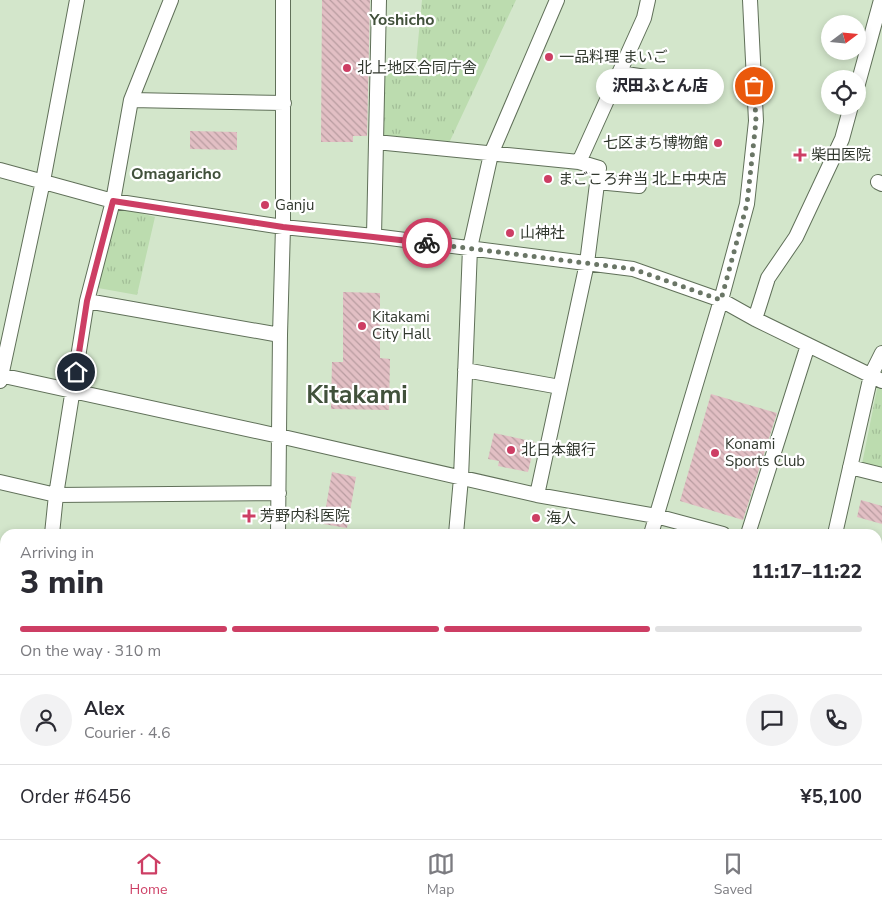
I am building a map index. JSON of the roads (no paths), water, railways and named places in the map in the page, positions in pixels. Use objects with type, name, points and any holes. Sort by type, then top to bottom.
[{"type":"street","points":[[77,0],[43,181],[0,377],[73,390],[537,495],[656,516],[704,529]]},
{"type":"street","points":[[53,529],[56,495],[87,301],[113,201],[131,100],[171,0]]},
{"type":"street","points":[[278,529],[283,227],[283,0]]},
{"type":"street","points":[[374,236],[379,0]]},
{"type":"street","points":[[456,529],[461,478],[470,248],[491,154],[558,0]]},
{"type":"street","points":[[579,162],[644,18],[648,0]]},
{"type":"street","points":[[652,529],[721,300],[747,204],[756,121],[750,0]]},
{"type":"street","points":[[862,70],[882,0]]},
{"type":"street","points":[[619,73],[680,82]]},
{"type":"street","points":[[131,100],[284,103]]},
{"type":"street","points":[[755,319],[768,278],[796,237],[842,139],[849,115]]},
{"type":"street","points":[[376,142],[579,162],[599,168],[587,263],[537,495]]},
{"type":"street","points":[[0,170],[113,201],[283,227],[374,236],[633,269],[721,300],[755,319],[876,378]]},
{"type":"street","points":[[597,182],[639,186]]},
{"type":"street","points":[[87,301],[280,335]]},
{"type":"street","points":[[750,529],[808,345]]},
{"type":"street","points":[[835,529],[850,467],[882,353]]},
{"type":"street","points":[[465,370],[560,386]]},
{"type":"street","points":[[850,467],[882,475]]},
{"type":"street","points":[[0,482],[56,495],[279,493]]},
{"type":"place","name":"一品料理 まいご","points":[[549,57]]},
{"type":"place","name":"北上地区合同庁舎","points":[[347,68]]},
{"type":"place","name":"沢田ふとん店","points":[[754,86]]},
{"type":"place","name":"七区まち博物館","points":[[718,143]]},
{"type":"place","name":"柴田医院","points":[[800,155]]},
{"type":"place","name":"まごころ弁当 北上中央店","points":[[548,179]]},
{"type":"place","name":"Ganju","points":[[265,205]]},
{"type":"place","name":"山神社","points":[[510,233]]},
{"type":"place","name":"Kitakami City Hall","points":[[362,326]]},
{"type":"place","name":"北日本銀行","points":[[511,450]]},
{"type":"place","name":"Konami Sports Club","points":[[715,453]]},
{"type":"place","name":"芳野内科医院","points":[[249,516]]},
{"type":"place","name":"海人","points":[[536,518]]},
{"type":"district","name":"Yoshicho","points":[[402,19]]},
{"type":"district","name":"Omagaricho","points":[[176,173]]},
{"type":"district","name":"Kitakami","points":[[357,394]]}]
